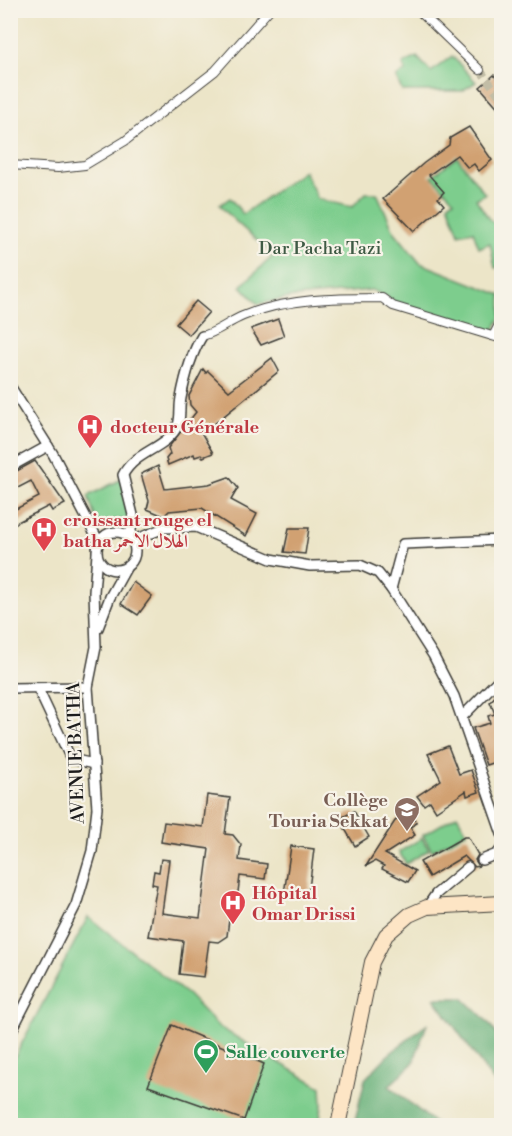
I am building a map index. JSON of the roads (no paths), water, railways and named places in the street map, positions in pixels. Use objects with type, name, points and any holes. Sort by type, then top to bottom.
[{"type":"main road","points":[[338,1125],[375,954],[396,925],[427,907],[501,903]]},
{"type":"street","points":[[10,165],[58,168],[85,165],[124,141],[215,70],[269,10]]},
{"type":"street","points":[[418,10],[480,70]]},
{"type":"street","points":[[10,386],[48,446],[99,542],[97,554],[99,561],[108,569],[115,571],[126,568],[135,556],[131,539],[133,515],[123,475],[133,461],[162,442],[177,428],[185,382],[196,346],[202,336],[216,333],[242,316],[285,303],[356,298],[382,298],[393,306],[497,338],[501,319]]},
{"type":"street","points":[[10,467],[48,446]]},
{"type":"street","points":[[131,539],[170,526],[196,526],[271,559],[310,566],[364,566],[378,573],[392,589],[433,655],[462,717],[501,834]]},
{"type":"street","points":[[99,542],[112,533],[122,533],[131,539]]},
{"type":"street","points":[[392,589],[403,544],[501,540]]},
{"type":"street","name":"AVENUE BATHA","points":[[10,1034],[76,905],[88,867],[97,808],[88,687],[96,633],[94,592],[97,554]]},
{"type":"street","name":"AVENUE BATHA","points":[[96,633],[110,597],[126,568]]},
{"type":"street","points":[[462,717],[501,676]]},
{"type":"street","points":[[10,688],[88,687]]},
{"type":"street","points":[[38,689],[71,759],[94,764]]},
{"type":"street","points":[[482,861],[497,854],[501,848]]},
{"type":"street","points":[[427,907],[436,894],[468,867]]},
{"type":"tunnel","points":[[480,70],[502,99]]},
{"type":"place","name":"docteur Générale","points":[[90,450]]},
{"type":"place","name":"croissant rouge el batha الهلال الاحمر","points":[[44,553]]},
{"type":"place","name":"Collège Touria Sekkat","points":[[407,833]]},
{"type":"place","name":"Hôpital Omar Drissi","points":[[233,926]]},
{"type":"place","name":"Salle couverte","points":[[206,1075]]},
{"type":"park label","name":"Dar Pacha Tazi","points":[[320,248]]}]
